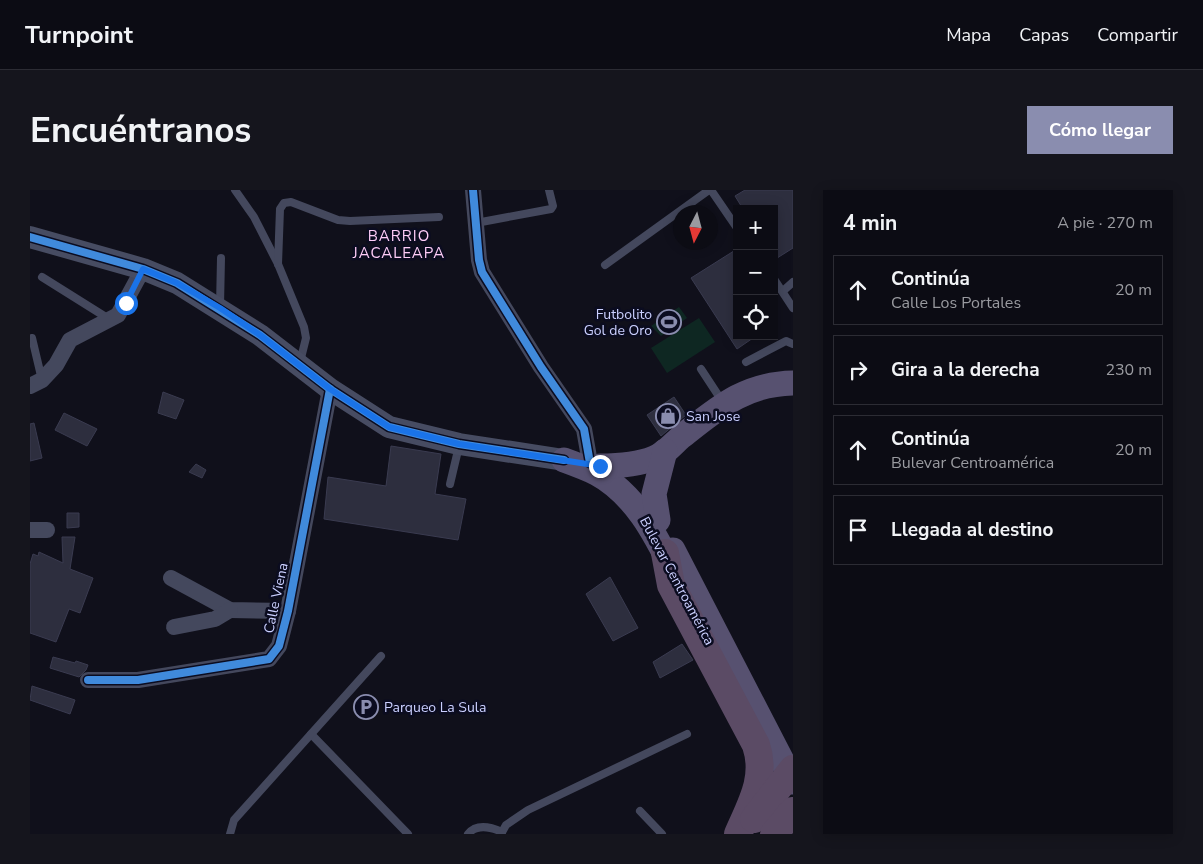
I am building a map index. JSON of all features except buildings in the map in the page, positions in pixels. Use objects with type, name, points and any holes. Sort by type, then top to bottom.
[{"type":"highway","points":[[665,553],[670,585],[756,745],[760,758],[761,773],[751,831]]},
{"type":"highway","points":[[751,831],[793,769]]},
{"type":"highway","points":[[751,831],[793,811]]},
{"type":"main road","points":[[595,465],[639,463],[655,458],[666,452],[724,405],[750,389],[771,383],[793,383]]},
{"type":"main road","points":[[658,520],[654,494],[666,452]]},
{"type":"main road","name":"Bulevar Centroamérica","points":[[564,460],[595,465],[621,480],[658,520],[793,782]]},
{"type":"main road","name":"Bulevar Centroamérica","points":[[564,460],[597,474],[629,498],[649,525],[793,804]]},
{"type":"street","points":[[473,190],[482,272],[541,367],[584,430],[595,465]]},
{"type":"street","points":[[30,237],[143,269],[177,283],[220,308],[260,335],[330,389],[389,427],[459,444],[564,460]]},
{"type":"street","points":[[36,383],[56,365],[70,340],[118,316],[143,269]]},
{"type":"street","name":"Calle Viena","points":[[88,680],[138,680],[270,659],[279,646],[288,611],[330,389]]},
{"type":"street","points":[[30,530],[47,530]]},
{"type":"street","points":[[171,578],[230,610],[288,611]]},
{"type":"street","points":[[174,627],[215,619],[230,610]]},
{"type":"lane","points":[[235,190],[254,217],[278,264],[306,338],[299,366]]},
{"type":"lane","points":[[476,223],[551,210],[553,206],[550,190]]},
{"type":"lane","points":[[605,265],[710,190],[733,222]]},
{"type":"lane","points":[[278,264],[280,209],[284,203],[291,202],[338,220],[439,217]]},
{"type":"lane","points":[[220,308],[221,258]]},
{"type":"lane","points":[[42,277],[111,320]]},
{"type":"lane","points":[[783,291],[793,282]]},
{"type":"lane","points":[[778,284],[793,308]]},
{"type":"lane","points":[[32,338],[36,383]]},
{"type":"lane","points":[[746,362],[786,341],[793,344]]},
{"type":"lane","points":[[701,369],[724,405]]},
{"type":"lane","points":[[450,484],[459,444]]},
{"type":"lane","points":[[230,834],[234,820],[381,656]]},
{"type":"lane","points":[[311,734],[408,834]]},
{"type":"lane","points":[[468,834],[474,829],[490,827],[501,833],[506,824],[528,810],[688,734]]},
{"type":"lane","points":[[640,811],[658,833]]},
{"type":"green space","name":"Futbolito Gol de Oro","points":[[679,307],[687,318],[661,336],[651,326]]},
{"type":"green space","points":[[699,318],[715,342],[667,373],[651,348]]},
{"type":"cycle path","points":[[473,190],[479,260],[482,272],[541,367],[584,429],[590,463]]},
{"type":"cycle path","points":[[30,237],[143,269],[177,283],[260,335],[330,389],[389,427],[459,444],[564,460]]},
{"type":"cycle path","points":[[88,680],[138,680],[269,659],[279,646],[288,611],[330,389]]},
{"type":"place","name":"Futbolito Gol de Oro","points":[[669,322]]},
{"type":"place","name":"San Jose","points":[[668,416]]},
{"type":"place","name":"Parqueo La Sula","points":[[366,707]]},
{"type":"district","name":"BARRIO JACALEAPA","points":[[399,244]]},
{"type":"route","points":[[126,303],[143,269],[177,283],[220,308],[260,335],[330,389],[389,427],[459,444],[600,466]]}]
